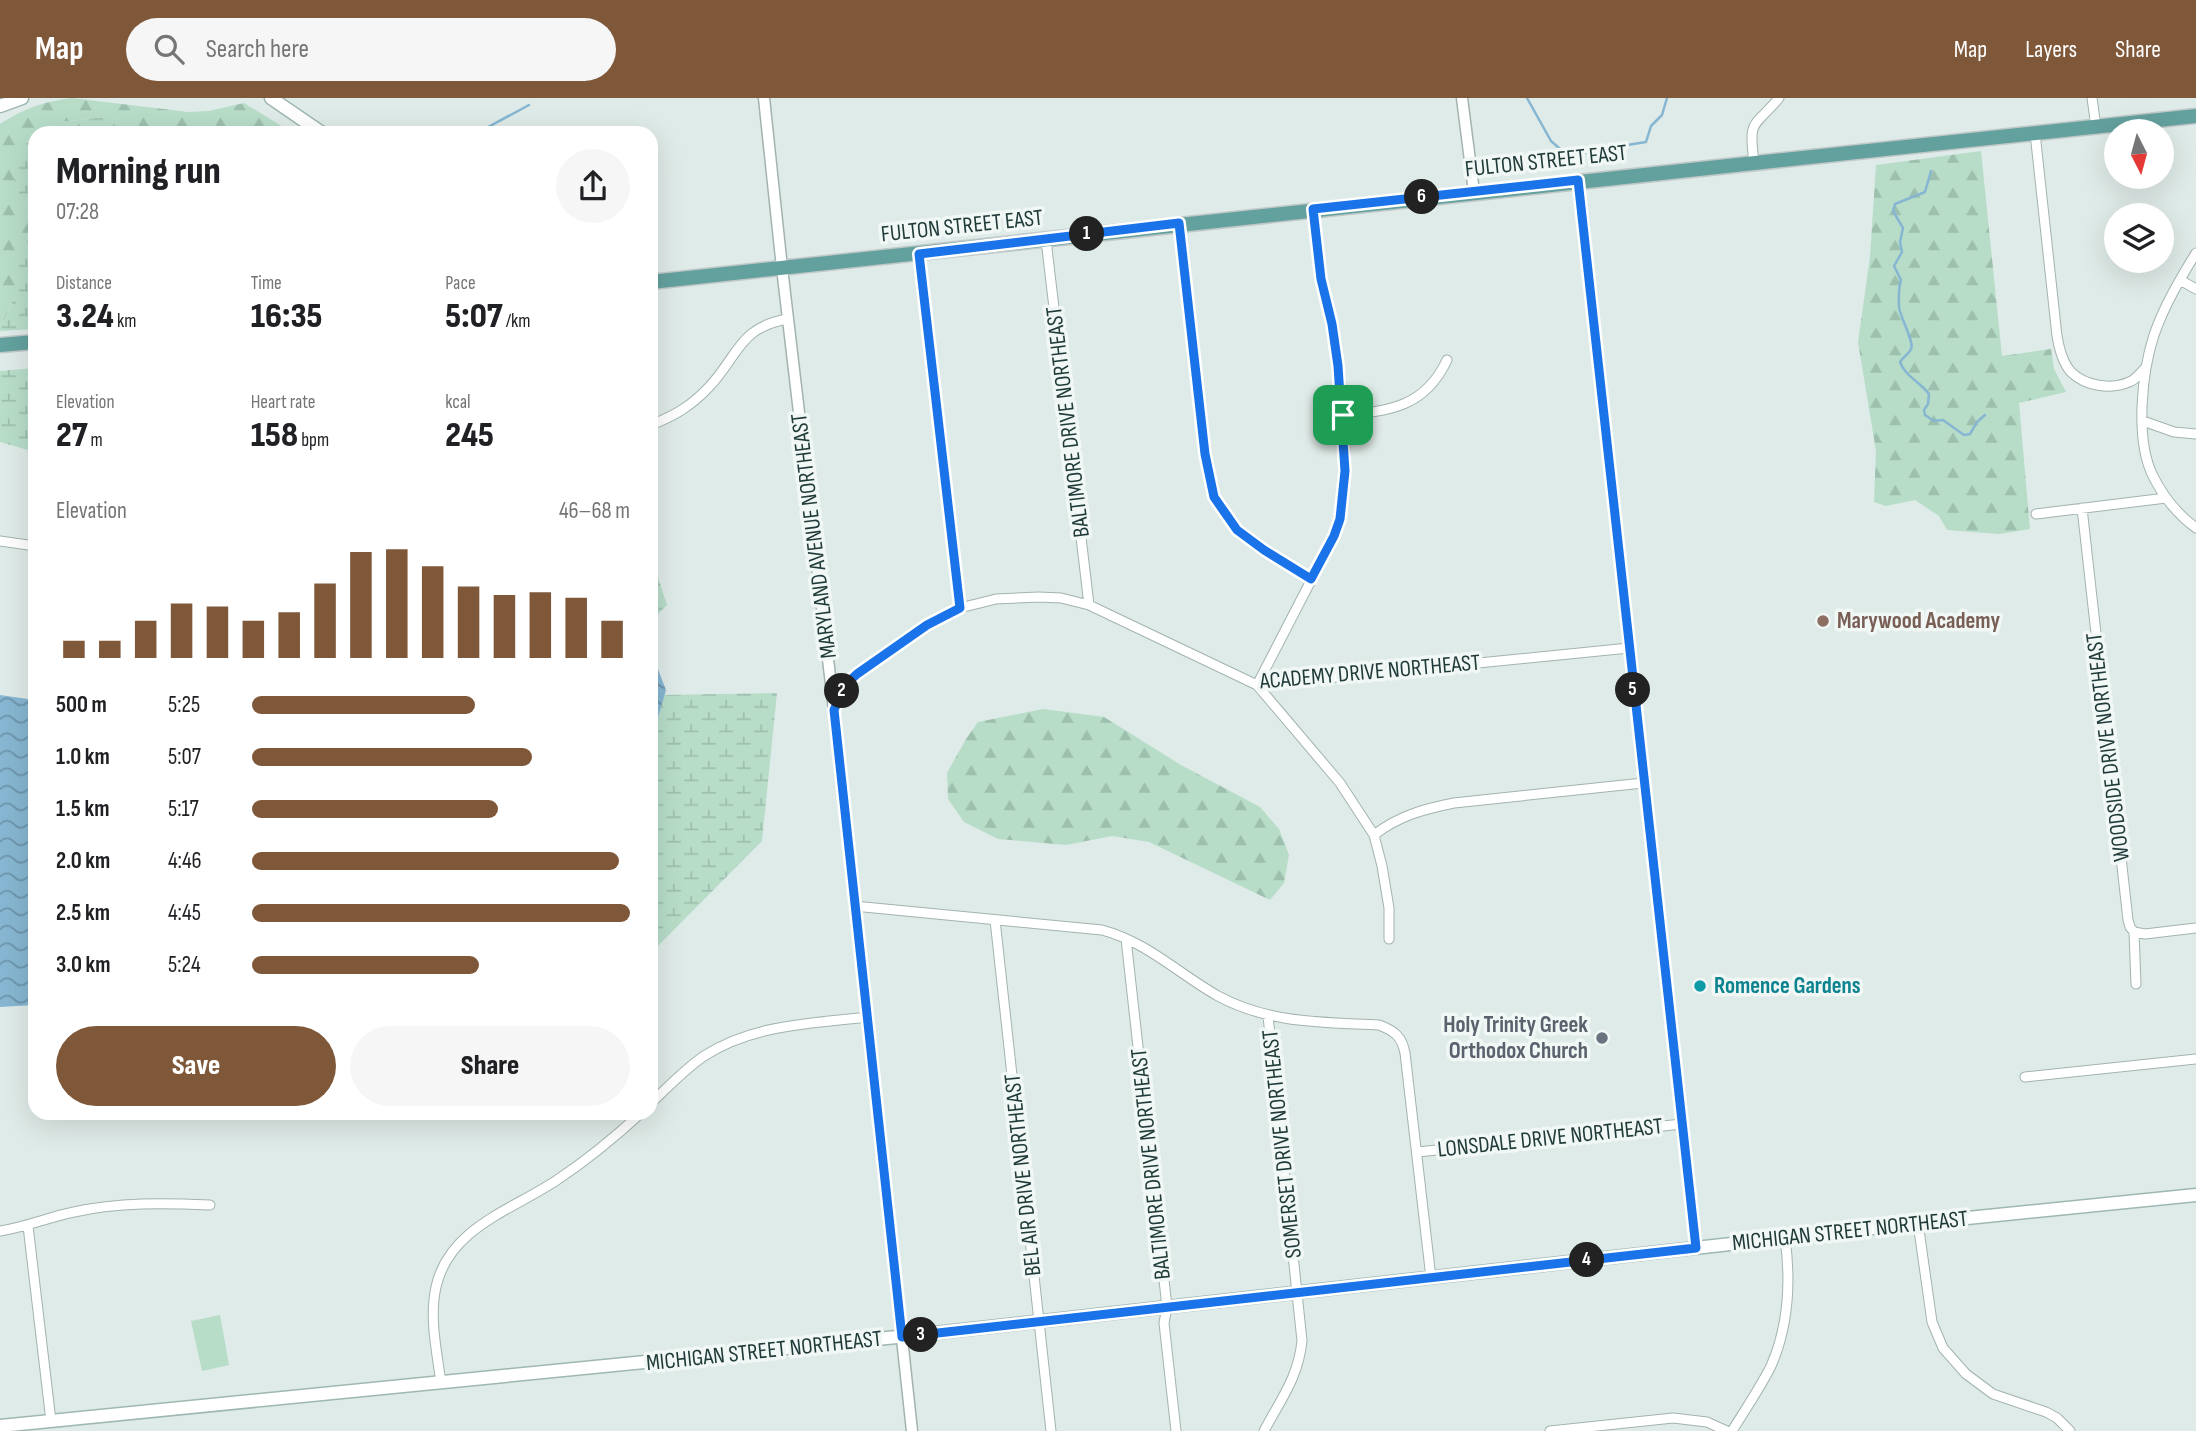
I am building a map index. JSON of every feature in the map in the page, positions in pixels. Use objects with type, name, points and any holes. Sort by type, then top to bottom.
[{"type":"main road","points":[[0,106],[22,98]]},
{"type":"main road","points":[[271,98],[312,126]]},
{"type":"main road","name":"FULTON STREET EAST","points":[[658,281],[1578,180],[2196,116]]},
{"type":"main road","points":[[0,345],[28,343]]},
{"type":"main road","name":"MICHIGAN STREET NORTHEAST","points":[[0,1426],[902,1337],[1918,1223],[2196,1195]]},
{"type":"street","name":"MARYLAND AVENUE NORTHEAST","points":[[764,98],[912,1431]]},
{"type":"street","points":[[1462,98],[1474,192]]},
{"type":"street","points":[[1754,162],[1751,142],[1754,125],[1779,98]]},
{"type":"street","points":[[2092,98],[2096,127]]},
{"type":"street","points":[[2035,133],[2057,336],[2065,362],[2082,380],[2108,386],[2131,382],[2146,367]]},
{"type":"street","points":[[1578,180],[1696,1248]]},
{"type":"street","points":[[1313,209],[1321,279],[1332,324],[1343,415],[1345,471],[1340,519],[1334,536],[1257,685],[1340,783],[1374,835],[1389,908],[1389,939]]},
{"type":"street","points":[[1179,223],[1205,454],[1214,497],[1237,530],[1311,579]]},
{"type":"street","name":"BALTIMORE DRIVE NORTHEAST","points":[[1046,240],[1089,605]]},
{"type":"street","points":[[2196,253],[2154,335],[2146,367],[2143,421],[2144,449],[2151,472],[2166,498],[2196,528]]},
{"type":"street","points":[[919,254],[960,608]]},
{"type":"street","points":[[2180,280],[2196,289]]},
{"type":"street","points":[[658,422],[679,414],[697,399],[754,330],[773,321],[788,319]]},
{"type":"street","points":[[1343,415],[1378,412],[1408,402],[1434,383],[1447,360]]},
{"type":"street","points":[[2143,421],[2174,432],[2196,434]]},
{"type":"street","points":[[2036,514],[2166,498]]},
{"type":"street","name":"WOODSIDE DRIVE NORTHEAST","points":[[2082,508],[2128,920],[2134,932],[2136,984]]},
{"type":"street","points":[[0,541],[28,545]]},
{"type":"street","name":"ACADEMY DRIVE NORTHEAST","points":[[834,710],[845,685],[857,674],[927,625],[960,608],[996,600],[1061,598],[1089,605],[1257,685],[1629,648]]},
{"type":"street","points":[[1374,835],[1400,818],[1424,809],[1454,803],[1643,783]]},
{"type":"street","points":[[855,906],[1102,930],[1155,953],[1219,996],[1268,1016],[1296,1021],[1379,1025],[1391,1029],[1403,1041],[1405,1052],[1431,1278]]},
{"type":"street","name":"BEL AIR DRIVE NORTHEAST","points":[[995,920],[1051,1431]]},
{"type":"street","points":[[2134,932],[2145,934],[2196,928]]},
{"type":"street","name":"BALTIMORE DRIVE NORTHEAST","points":[[1126,939],[1167,1307],[1164,1323],[1176,1431]]},
{"type":"street","name":"SOMERSET DRIVE NORTHEAST","points":[[1264,1431],[1291,1384],[1300,1356],[1302,1332],[1268,1016]]},
{"type":"street","points":[[658,1097],[702,1058],[750,1033],[867,1017]]},
{"type":"street","points":[[2025,1077],[2196,1059]]},
{"type":"street","points":[[441,1383],[434,1297],[443,1267],[463,1238],[601,1150],[633,1120]]},
{"type":"street","name":"LONSDALE DRIVE NORTHEAST","points":[[1418,1152],[1682,1124]]},
{"type":"street","points":[[0,1231],[114,1205],[210,1205]]},
{"type":"street","points":[[1918,1223],[1932,1322],[1943,1348],[1966,1374],[1993,1394],[2046,1412],[2057,1418],[2070,1431]]},
{"type":"street","points":[[28,1226],[51,1421]]},
{"type":"street","points":[[1550,1431],[1673,1418],[1707,1422],[1729,1431],[1768,1371],[1777,1351],[1788,1297],[1786,1238]]},
{"type":"green space","points":[[72,98],[188,112],[209,111],[244,103],[282,126],[122,126],[115,118],[95,118],[61,122],[54,126],[28,126],[28,141],[17,189],[28,209],[28,238],[22,252],[15,295],[5,319],[0,324],[0,124],[34,106]]},
{"type":"green space","points":[[115,118],[122,126],[54,126],[61,122]]},
{"type":"green space","points":[[28,142],[28,208],[17,188],[14,173],[16,159]]},
{"type":"green space","points":[[1981,151],[2002,356],[2051,349],[2054,369],[2066,392],[2019,403],[2030,529],[1999,534],[1947,530],[1939,516],[1915,500],[1886,506],[1874,502],[1876,451],[1858,342],[1870,257],[1876,165]]},
{"type":"green space","points":[[28,238],[28,329],[0,331],[0,324],[13,299]]},
{"type":"green space","points":[[28,369],[28,450],[0,442],[0,371]]},
{"type":"green space","points":[[658,577],[667,605],[658,614]]},
{"type":"green space","points":[[777,693],[762,841],[658,946],[658,717],[664,695]]},
{"type":"green space","points":[[1043,709],[1104,717],[1181,765],[1260,807],[1279,829],[1289,855],[1284,883],[1270,900],[1149,842],[1112,836],[1066,845],[998,839],[964,822],[948,799],[947,773],[966,739],[978,722]]},
{"type":"green space","points":[[220,1315],[229,1365],[202,1371],[191,1321]]},
{"type":"water","points":[[658,669],[666,690],[658,718]]},
{"type":"water","points":[[0,695],[28,699],[28,1005],[0,1007]]},
{"type":"waterway","points":[[1527,98],[1551,141],[1567,155]]},
{"type":"waterway","points":[[1621,146],[1646,142],[1651,126],[1662,115],[1667,98]]},
{"type":"waterway","points":[[490,126],[529,105]]},
{"type":"waterway","points":[[1585,153],[1602,152]]},
{"type":"waterway","points":[[1931,171],[1925,192],[1895,204],[1893,211],[1903,228],[1900,242],[1902,252],[1894,266],[1901,280],[1899,307],[1912,346],[1900,362],[1905,371],[1929,394],[1924,410],[1925,415],[1934,421],[1943,420],[1964,435],[1970,434],[1985,415]]},
{"type":"place","name":"Marywood Academy","points":[[1823,621]]},
{"type":"place","name":"Romence Gardens","points":[[1700,986]]},
{"type":"place","name":"Holy Trinity Greek Orthodox Church","points":[[1602,1038]]},
{"type":"route","points":[[1578,180],[1696,1248],[902,1337],[834,710],[845,685],[857,674],[927,625],[960,608],[919,254],[1179,223],[1205,454],[1214,497],[1237,530],[1311,579],[1340,519],[1345,471],[1343,415],[1332,324],[1321,279],[1313,209],[1578,180]]}]
